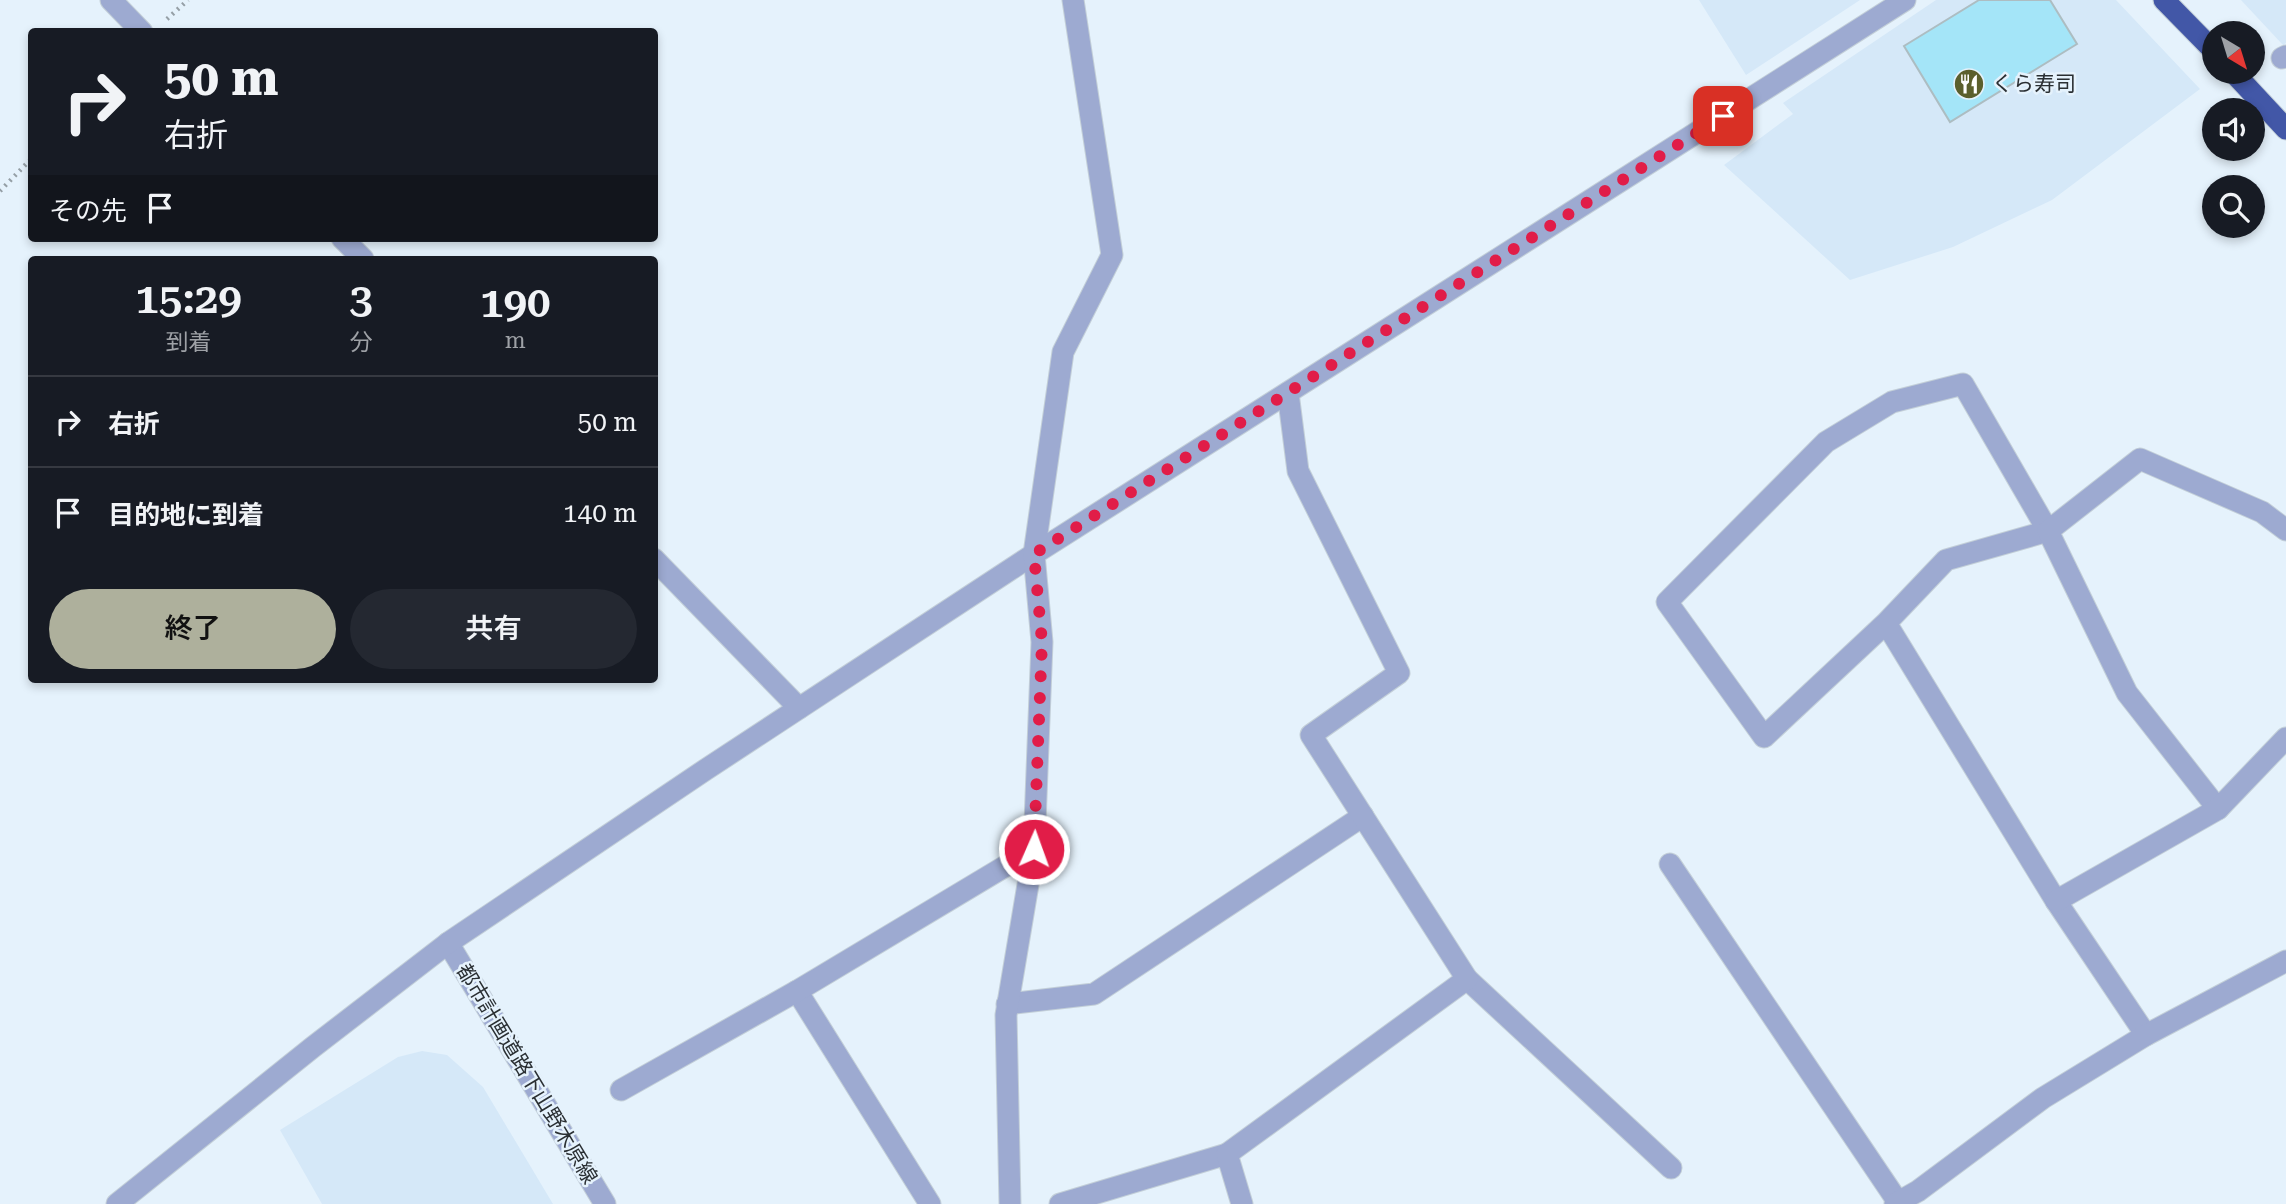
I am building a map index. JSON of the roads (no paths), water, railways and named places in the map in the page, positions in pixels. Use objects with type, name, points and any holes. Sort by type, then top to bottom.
[{"type":"highway","points":[[2164,0],[2202,39]]},
{"type":"highway","points":[[2244,84],[2286,129]]},
{"type":"street","points":[[111,0],[138,28]]},
{"type":"street","points":[[1010,1204],[1006,1015],[1034,849],[1042,642],[1034,554],[1063,352],[1112,255],[1073,0]]},
{"type":"street","points":[[117,1204],[448,943],[1034,554],[1905,0]]},
{"type":"street","points":[[346,242],[360,256]]},
{"type":"street","points":[[2218,808],[2127,693],[2048,530],[1963,384],[1892,402],[1826,442],[1667,602],[1764,737],[1886,623],[1946,560],[2048,530],[2140,458],[2262,512],[2286,530]]},
{"type":"street","points":[[1288,393],[1298,471],[1399,673],[1311,735],[1467,979],[1671,1168]]},
{"type":"street","points":[[658,563],[799,708]]},
{"type":"street","points":[[1886,623],[2056,901],[2146,1035]]},
{"type":"street","points":[[2056,901],[2218,808],[2286,738]]},
{"type":"street","points":[[1007,1004],[1094,994],[1363,816]]},
{"type":"street","points":[[621,1090],[797,991],[1034,849]]},
{"type":"street","points":[[1670,864],[1896,1203],[1922,1198],[2043,1098],[2146,1035],[2286,961]]},
{"type":"street","name":"都市計画道路下山野木原線","points":[[448,943],[605,1204]]},
{"type":"street","points":[[1060,1204],[1227,1154],[1467,979]]},
{"type":"street","points":[[797,991],[929,1204]]},
{"type":"street","points":[[1227,1154],[1242,1204]]},
{"type":"place","name":"くら寿司","points":[[1969,84]]}]
